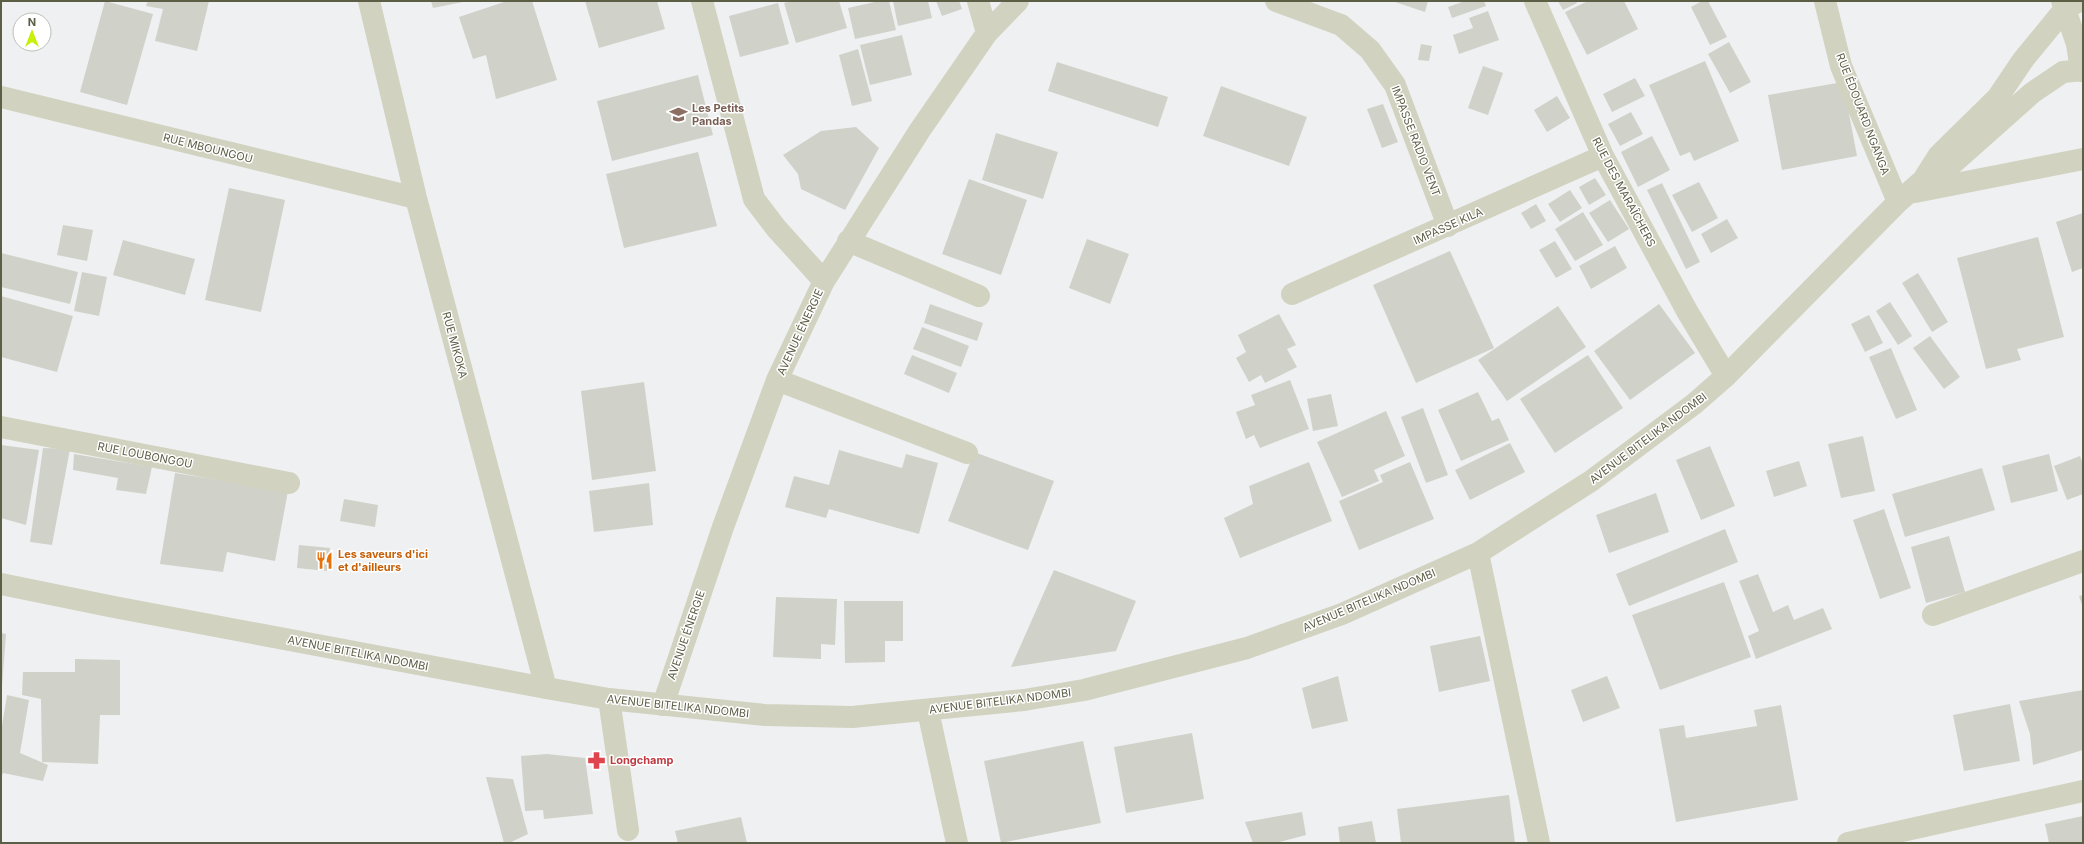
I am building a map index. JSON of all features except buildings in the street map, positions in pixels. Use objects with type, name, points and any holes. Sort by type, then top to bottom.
[{"type":"street","name":"RUE MIKOKA","points":[[369,1],[416,198],[546,688]]},
{"type":"street","points":[[702,1],[754,199],[776,228],[824,281]]},
{"type":"street","points":[[978,1],[986,33]]},
{"type":"street","name":"AVENUE ÉNERGIE","points":[[663,705],[723,527],[777,380],[824,281],[848,241],[920,130],[986,33],[1018,1]]},
{"type":"street","name":"IMPASSE RADIO VENT","points":[[1276,1],[1341,25],[1370,50],[1394,85],[1448,226]]},
{"type":"street","name":"RUE DES MARAÎCHERS","points":[[1535,1],[1603,156],[1687,311],[1726,376]]},
{"type":"street","name":"RUE ÉDOUARD NGANGA","points":[[1825,1],[1841,66],[1909,192]]},
{"type":"street","points":[[1909,192],[1939,155],[1998,97],[2023,60],[2068,4]]},
{"type":"street","points":[[1909,192],[1951,165],[2032,93],[2063,72],[2082,71],[2068,4]]},
{"type":"street","name":"RUE MBOUNGOU","points":[[1,97],[416,198]]},
{"type":"street","name":"IMPASSE KILA","points":[[1292,294],[1603,156]]},
{"type":"street","points":[[1909,192],[2083,158]]},
{"type":"street","name":"AVENUE BITELIKA NDOMBI","points":[[1,584],[609,699],[765,715],[836,717],[928,711],[1024,700],[1084,690],[1247,648],[1342,614],[1478,553],[1591,481],[1694,404],[1726,376],[1909,192]]},
{"type":"street","points":[[848,241],[944,283],[979,296]]},
{"type":"street","points":[[777,380],[967,453]]},
{"type":"street","name":"RUE LOUBONGOU","points":[[1,427],[289,483]]},
{"type":"street","points":[[1478,553],[1538,843]]},
{"type":"street","points":[[1933,615],[2083,561]]},
{"type":"street","points":[[609,699],[628,830]]},
{"type":"street","points":[[928,711],[957,843]]},
{"type":"street","points":[[1848,843],[2083,791]]},
{"type":"place","name":"Les Petits Pandas","points":[[679,114]]},
{"type":"place","name":"Les saveurs d'ici et d'ailleurs","points":[[325,560]]},
{"type":"place","name":"Longchamp","points":[[597,760]]}]
